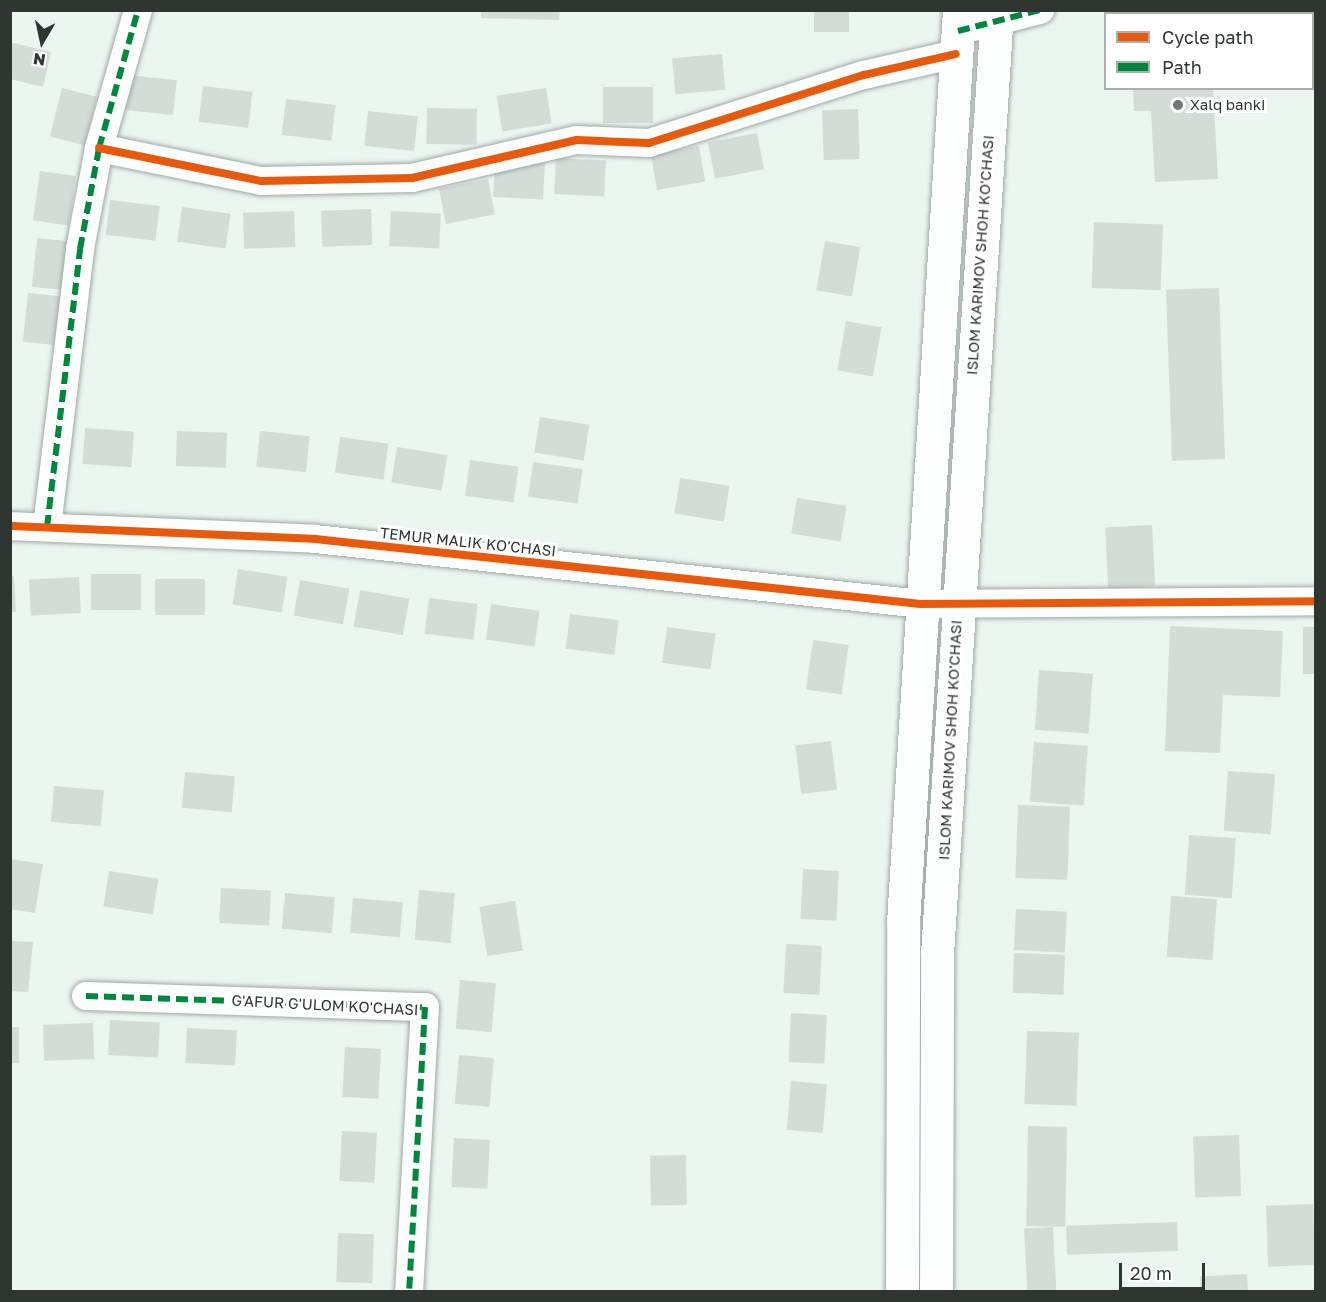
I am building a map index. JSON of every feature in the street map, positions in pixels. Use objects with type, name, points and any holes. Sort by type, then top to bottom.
[{"type":"main road","name":"ISLOM KARIMOV SHOH KO'CHASI","points":[[936,1292],[938,954],[958,603],[997,17]]},
{"type":"main road","points":[[902,1292],[903,923],[957,32]]},
{"type":"street","points":[[47,527],[80,249],[99,148],[138,10]]},
{"type":"street","points":[[99,148],[261,181],[412,178],[577,141],[649,143],[864,75],[957,32],[997,17],[1040,10]]},
{"type":"street","name":"TEMUR MALIK KO'CHASI","points":[[10,526],[315,539],[921,604],[1316,601]]},
{"type":"street","name":"G'AFUR G'ULOM KO'CHASI","points":[[86,996],[425,1007],[409,1292]]},
{"type":"building","points":[[481,10],[560,10],[559,20],[481,18]]},
{"type":"building","points":[[814,10],[849,10],[849,32],[814,32]]},
{"type":"building","points":[[10,42],[51,52],[43,87],[10,79]]},
{"type":"building","points":[[722,54],[725,90],[675,94],[672,58]]},
{"type":"building","points":[[127,75],[177,80],[173,115],[123,110]]},
{"type":"building","points":[[203,86],[253,92],[248,128],[199,122]]},
{"type":"building","points":[[603,87],[653,87],[653,123],[603,123]]},
{"type":"building","points":[[62,88],[97,97],[85,145],[50,137]]},
{"type":"building","points":[[546,88],[552,124],[502,131],[497,96]]},
{"type":"building","points":[[1133,90],[1213,90],[1218,179],[1155,182],[1151,111],[1134,111]]},
{"type":"building","points":[[286,99],[336,105],[331,141],[282,135]]},
{"type":"building","points":[[427,108],[477,109],[476,145],[426,144]]},
{"type":"building","points":[[858,109],[860,159],[824,160],[822,110]]},
{"type":"building","points":[[368,111],[418,116],[414,151],[364,146]]},
{"type":"building","points":[[757,133],[764,169],[715,179],[708,143]]},
{"type":"building","points":[[699,146],[705,181],[657,190],[651,155]]},
{"type":"building","points":[[556,158],[606,161],[604,197],[554,194]]},
{"type":"building","points":[[495,161],[545,164],[543,200],[493,197]]},
{"type":"building","points":[[40,171],[76,176],[69,226],[33,221]]},
{"type":"building","points":[[488,179],[495,214],[446,224],[439,189]]},
{"type":"building","points":[[110,200],[160,206],[155,241],[106,235]]},
{"type":"building","points":[[182,207],[231,214],[226,248],[177,242]]},
{"type":"building","points":[[371,209],[372,245],[322,247],[321,211]]},
{"type":"building","points":[[294,211],[295,247],[244,249],[243,213]]},
{"type":"building","points":[[391,211],[441,214],[439,249],[389,246]]},
{"type":"building","points":[[1094,222],[1163,224],[1161,290],[1092,288]]},
{"type":"building","points":[[37,238],[73,242],[68,290],[32,287]]},
{"type":"building","points":[[825,241],[860,247],[852,296],[816,290]]},
{"type":"building","points":[[1219,288],[1225,459],[1172,461],[1166,290]]},
{"type":"building","points":[[28,293],[64,297],[59,345],[23,342]]},
{"type":"building","points":[[846,321],[881,327],[873,376],[837,370]]},
{"type":"building","points":[[540,417],[589,425],[584,460],[534,453]]},
{"type":"building","points":[[85,428],[134,431],[131,467],[82,464]]},
{"type":"building","points":[[177,431],[227,433],[226,468],[176,466]]},
{"type":"building","points":[[260,431],[310,436],[306,472],[256,467]]},
{"type":"building","points":[[340,437],[389,444],[384,479],[335,473]]},
{"type":"building","points":[[397,447],[447,455],[442,491],[391,483]]},
{"type":"building","points":[[470,460],[519,467],[514,502],[465,496]]},
{"type":"building","points":[[533,462],[583,469],[578,504],[528,497]]},
{"type":"building","points":[[680,478],[729,486],[724,521],[674,514]]},
{"type":"building","points":[[797,498],[846,506],[841,541],[791,534]]},
{"type":"building","points":[[1152,525],[1155,586],[1108,588],[1105,527]]},
{"type":"building","points":[[238,569],[287,577],[282,612],[232,605]]},
{"type":"building","points":[[91,574],[141,574],[141,610],[91,610]]},
{"type":"building","points":[[14,576],[16,612],[10,612],[10,577]]},
{"type":"building","points":[[79,577],[81,613],[31,616],[29,580]]},
{"type":"building","points":[[155,579],[205,579],[205,615],[155,615]]},
{"type":"building","points":[[300,580],[349,589],[343,624],[294,615]]},
{"type":"building","points":[[360,590],[409,599],[403,635],[354,626]]},
{"type":"building","points":[[429,598],[478,604],[473,640],[425,634]]},
{"type":"building","points":[[491,604],[540,611],[535,646],[486,640]]},
{"type":"building","points":[[570,614],[619,620],[614,655],[566,649]]},
{"type":"building","points":[[1170,626],[1283,631],[1280,697],[1223,695],[1220,753],[1165,751]]},
{"type":"building","points":[[667,627],[716,634],[711,669],[662,663]]},
{"type":"building","points":[[1303,627],[1316,627],[1316,674],[1303,674]]},
{"type":"building","points":[[813,640],[849,645],[842,695],[806,690]]},
{"type":"building","points":[[1039,670],[1093,674],[1089,734],[1035,730]]},
{"type":"building","points":[[831,741],[837,790],[801,794],[795,745]]},
{"type":"building","points":[[1034,742],[1088,746],[1084,806],[1030,802]]},
{"type":"building","points":[[1228,771],[1275,774],[1271,834],[1224,831]]},
{"type":"building","points":[[185,772],[235,776],[232,812],[182,808]]},
{"type":"building","points":[[54,786],[104,790],[101,826],[51,822]]},
{"type":"building","points":[[1018,805],[1070,807],[1067,880],[1015,878]]},
{"type":"building","points":[[1189,835],[1236,838],[1232,898],[1185,895]]},
{"type":"building","points":[[10,859],[43,864],[35,913],[10,909]]},
{"type":"building","points":[[803,869],[839,871],[836,921],[800,919]]},
{"type":"building","points":[[109,871],[158,879],[153,914],[103,907]]},
{"type":"building","points":[[221,888],[271,891],[269,926],[219,923]]},
{"type":"building","points":[[419,890],[455,893],[451,943],[415,940]]},
{"type":"building","points":[[285,893],[335,897],[332,933],[282,929]]},
{"type":"building","points":[[1171,896],[1217,899],[1213,960],[1167,957]]},
{"type":"building","points":[[353,898],[403,902],[400,937],[350,933]]},
{"type":"building","points":[[515,901],[523,950],[487,956],[479,907]]},
{"type":"building","points":[[1016,909],[1067,912],[1065,953],[1014,950]]},
{"type":"building","points":[[10,941],[33,942],[28,992],[10,991]]},
{"type":"building","points":[[786,944],[822,946],[819,995],[783,993]]},
{"type":"building","points":[[1014,953],[1065,955],[1064,995],[1013,993]]},
{"type":"building","points":[[460,980],[496,983],[492,1032],[456,1029]]},
{"type":"building","points":[[791,1013],[827,1015],[824,1064],[788,1062]]},
{"type":"building","points":[[110,1020],[160,1023],[158,1058],[108,1055]]},
{"type":"building","points":[[93,1023],[94,1059],[44,1061],[43,1025]]},
{"type":"building","points":[[10,1027],[19,1027],[19,1063],[10,1063]]},
{"type":"building","points":[[187,1028],[237,1031],[235,1066],[185,1063]]},
{"type":"building","points":[[1027,1031],[1079,1033],[1076,1106],[1024,1104]]},
{"type":"building","points":[[345,1047],[381,1049],[378,1099],[342,1097]]},
{"type":"building","points":[[459,1055],[494,1058],[490,1107],[455,1104]]},
{"type":"building","points":[[791,1081],[827,1084],[823,1133],[787,1130]]},
{"type":"building","points":[[1028,1126],[1067,1127],[1065,1227],[1026,1226]]},
{"type":"building","points":[[342,1131],[377,1133],[374,1183],[339,1181]]},
{"type":"building","points":[[1239,1135],[1241,1196],[1195,1198],[1193,1137]]},
{"type":"building","points":[[454,1138],[490,1140],[487,1189],[451,1187]]},
{"type":"building","points":[[686,1155],[687,1205],[651,1206],[650,1156]]},
{"type":"building","points":[[1313,1204],[1315,1265],[1268,1267],[1266,1206]]},
{"type":"building","points":[[1177,1222],[1178,1251],[1067,1255],[1066,1226]]},
{"type":"building","points":[[1053,1227],[1056,1292],[1027,1292],[1024,1229]]},
{"type":"building","points":[[338,1233],[374,1234],[372,1283],[336,1282]]},
{"type":"building","points":[[1247,1274],[1248,1292],[1201,1292],[1200,1276]]},
{"type":"marked path","points":[[47,527],[80,249],[99,148],[138,10]]},
{"type":"marked path","points":[[958,31],[1040,10]]},
{"type":"marked path","points":[[86,996],[425,1007],[409,1292]]},
{"type":"cycle path","points":[[99,148],[261,181],[412,178],[577,140],[649,143],[864,75],[956,54]]},
{"type":"cycle path","points":[[10,526],[315,539],[921,604],[1316,601]]},
{"type":"place","name":"Xalq banki","points":[[1178,105]]}]
